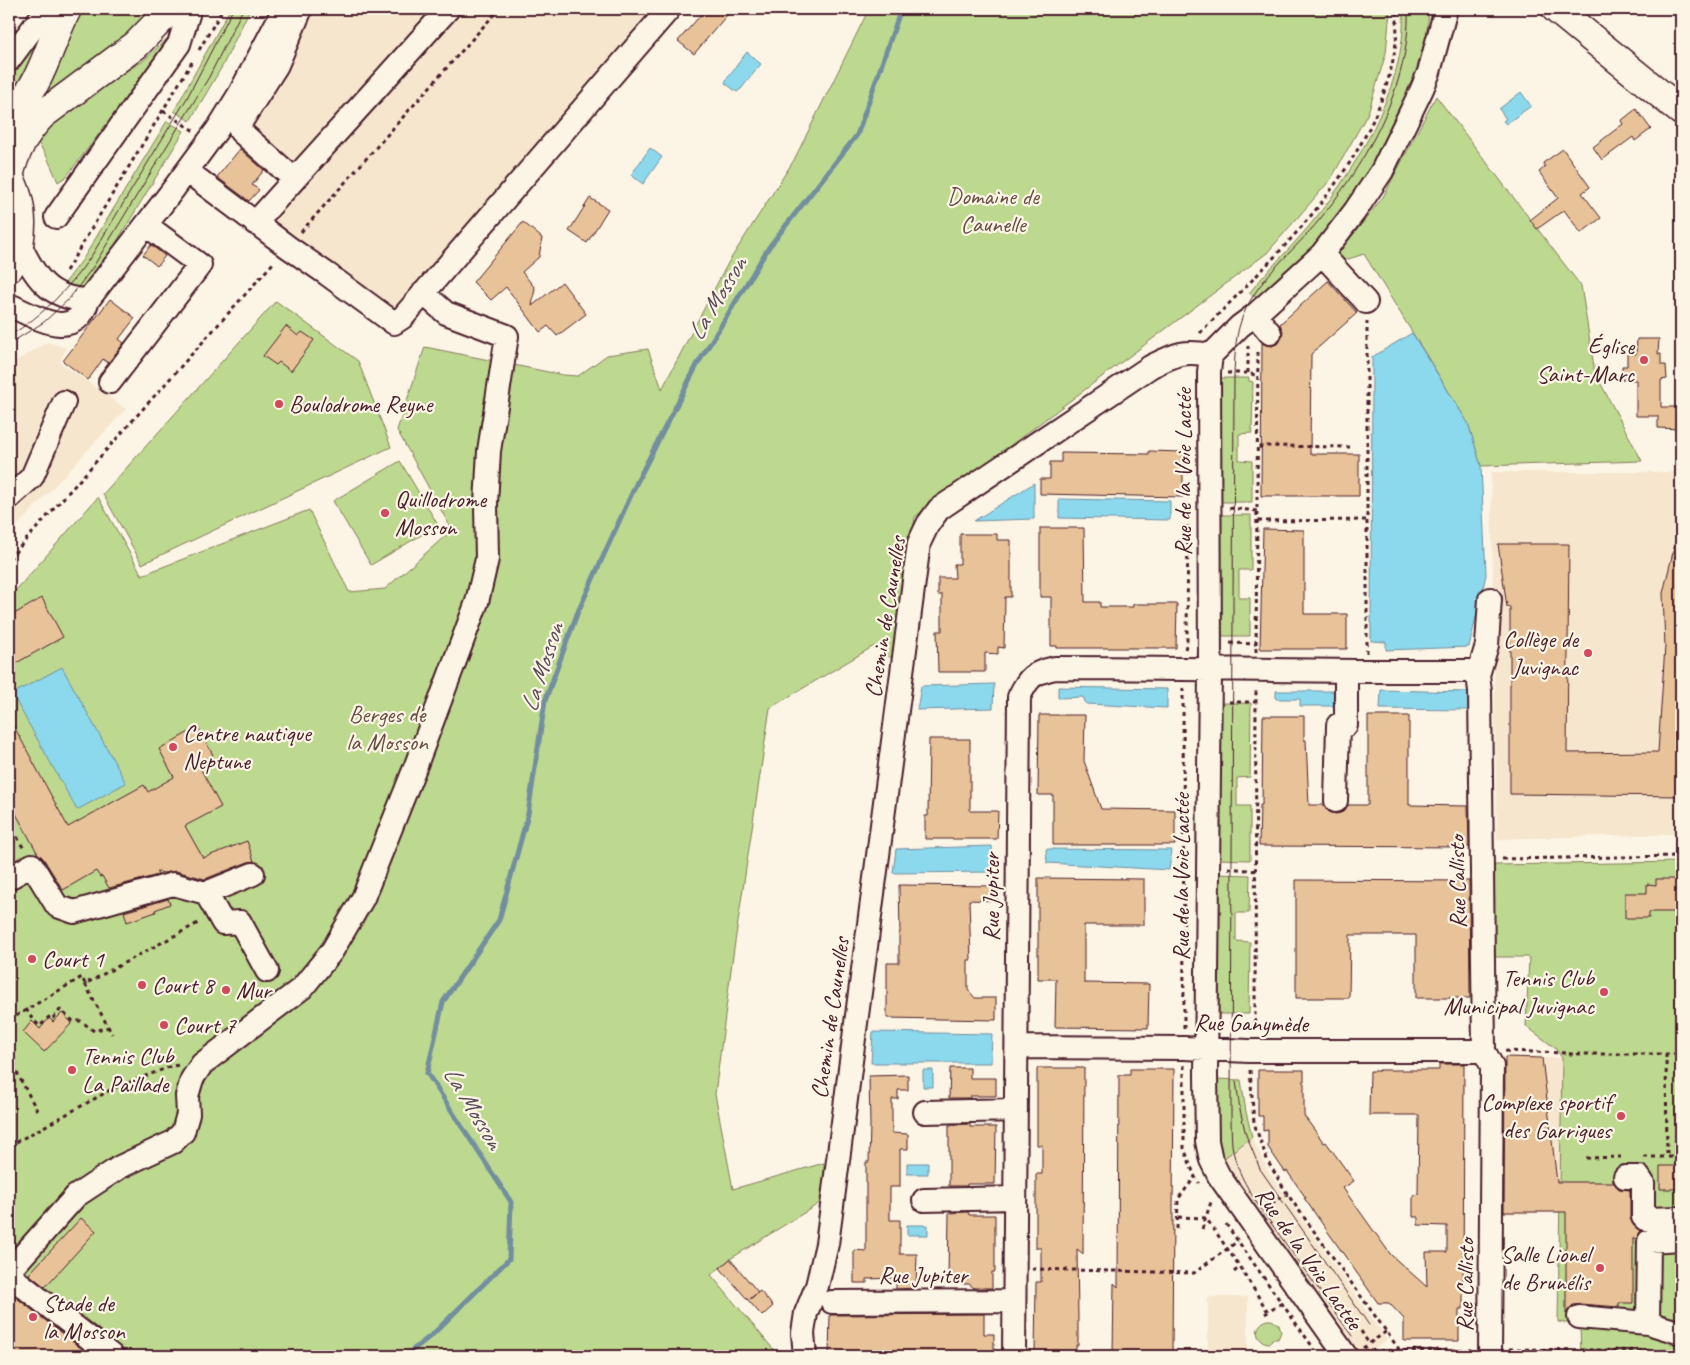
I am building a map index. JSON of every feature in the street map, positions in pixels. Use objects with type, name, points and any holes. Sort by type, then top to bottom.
[{"type":"main road","points":[[9,116],[38,80],[57,28],[67,9]]},
{"type":"main road","points":[[9,268],[19,243],[20,212],[13,184],[9,177],[14,156],[30,127],[42,115],[136,45],[171,9]]},
{"type":"main road","points":[[1556,9],[1681,111]]},
{"type":"main road","points":[[1577,9],[1681,95]]},
{"type":"street","points":[[9,60],[47,9]]},
{"type":"street","points":[[56,216],[179,44],[188,15],[187,9]]},
{"type":"street","points":[[9,305],[36,319],[58,325],[79,317],[85,310],[88,300],[146,226],[209,140],[240,93],[284,9]]},
{"type":"street","points":[[294,179],[240,131],[239,125],[277,65],[301,9]]},
{"type":"street","points":[[255,223],[448,9]]},
{"type":"street","points":[[187,171],[394,324],[669,9]]},
{"type":"street","points":[[1437,9],[1439,37]]},
{"type":"street","points":[[1203,354],[1255,315],[1322,254],[1355,211],[1382,171],[1429,72],[1446,9]]},
{"type":"street","points":[[209,140],[228,139],[232,134],[240,131]]},
{"type":"street","points":[[110,382],[200,265],[146,226]]},
{"type":"street","points":[[19,243],[34,271],[51,291],[69,299],[88,300]]},
{"type":"street","points":[[1322,254],[1366,309]]},
{"type":"street","points":[[112,1356],[9,1273],[76,1196],[120,1167],[173,1142],[183,1132],[188,1114],[187,1096],[192,1079],[202,1064],[302,988],[332,951],[363,898],[416,765],[477,602],[486,559],[486,504],[489,451],[507,336],[446,313],[423,293]]},
{"type":"street","points":[[1255,315],[1264,337]]},
{"type":"street","name":"Chemin de Caunelles","points":[[805,1356],[803,1333],[806,1313],[817,1286],[827,1244],[919,543],[928,524],[939,509],[1150,367],[1172,356],[1186,352],[1203,354]]},
{"type":"street","name":"Rue de la Voie Lactée","points":[[1203,354],[1209,387],[1210,670],[1206,1049],[1207,1140],[1211,1160],[1219,1176],[1346,1356]]},
{"type":"street","points":[[9,498],[32,477],[64,402]]},
{"type":"street","points":[[1210,670],[1469,671],[1478,675],[1486,645],[1490,598]]},
{"type":"street","name":"Rue Jupiter","points":[[1014,1356],[1019,697],[1026,682],[1039,672],[1055,668],[1210,670]]},
{"type":"street","points":[[1336,801],[1338,725],[1346,725],[1356,672]]},
{"type":"street","name":"Rue Callisto","points":[[1478,675],[1484,860],[1484,1051],[1492,1066],[1490,1353]]},
{"type":"street","points":[[9,878],[32,865],[57,906],[74,912],[172,884],[206,893],[253,874]]},
{"type":"street","points":[[206,893],[223,923],[240,922],[267,971]]},
{"type":"street","name":"Rue Ganymède","points":[[1017,1048],[1484,1051]]},
{"type":"street","points":[[925,1112],[1016,1110]]},
{"type":"street","points":[[1625,1177],[1640,1178],[1643,1183],[1643,1217],[1646,1219],[1681,1218]]},
{"type":"street","points":[[924,1200],[1015,1198]]},
{"type":"street","points":[[1648,1323],[1649,1241],[1681,1239]]},
{"type":"street","name":"Rue Jupiter","points":[[832,1302],[1013,1301]]},
{"type":"street","points":[[1579,1317],[1648,1323],[1676,1342]]},
{"type":"path","points":[[198,52],[223,9]]},
{"type":"path","points":[[9,559],[499,9]]},
{"type":"path","points":[[1203,354],[1198,335],[1272,258],[1326,197],[1349,163],[1369,128],[1389,75],[1396,42],[1397,9]]},
{"type":"path","points":[[66,271],[193,60]]},
{"type":"path","points":[[163,112],[188,127]]},
{"type":"path","points":[[1356,672],[1368,520],[1366,309]]},
{"type":"path","points":[[1256,644],[1258,448],[1264,337]]},
{"type":"path","points":[[1258,448],[1262,446],[1350,447]]},
{"type":"path","points":[[1258,521],[1368,520]]},
{"type":"path","points":[[1183,681],[1184,1031]]},
{"type":"path","points":[[9,823],[10,830],[32,865]]},
{"type":"path","points":[[1484,860],[1681,856]]},
{"type":"path","points":[[1208,866],[1257,871]]},
{"type":"path","points":[[86,984],[201,922]]},
{"type":"path","points":[[9,1020],[82,977],[112,1034]]},
{"type":"path","points":[[26,1009],[33,1020],[40,1026],[50,1016],[53,1018],[60,1010],[73,1021],[81,1021],[94,1031],[109,1027]]},
{"type":"path","points":[[1484,1051],[1571,1054],[1681,1054]]},
{"type":"path","points":[[1666,1054],[1667,1157]]},
{"type":"path","points":[[9,1058],[40,1114]]},
{"type":"path","points":[[9,1146],[114,1088],[172,1066],[202,1064]]},
{"type":"path","points":[[1177,1229],[1178,1199],[1195,1177],[1200,1185]]},
{"type":"path","points":[[1249,1219],[1271,1207],[1280,1198],[1288,1195]]},
{"type":"path","points":[[1202,1229],[1211,1202],[1217,1209]]},
{"type":"path","points":[[1178,1217],[1206,1218]]},
{"type":"path","points":[[1222,1217],[1319,1356]]},
{"type":"path","points":[[1206,1218],[1228,1249],[1267,1313],[1282,1303]]},
{"type":"path","points":[[1014,1269],[1194,1273],[1238,1241]]},
{"type":"path","points":[[1234,1272],[1240,1268]]},
{"type":"path","points":[[1361,1331],[1369,1344]]},
{"type":"path","points":[[1387,1331],[1358,1351],[1490,1353],[1676,1342]]},
{"type":"shaded area","points":[[310,9],[674,9],[405,324],[268,223],[304,180],[246,125]]},
{"type":"shaded area","points":[[47,342],[66,348],[60,362],[126,409],[9,535],[9,365]]},
{"type":"shaded area","name":"Collège de Juvignac","points":[[1491,472],[1681,472],[1681,834],[1497,839]]},
{"type":"shaded area","points":[[1505,1058],[1562,1058],[1559,1213],[1504,1214]]},
{"type":"shaded area","points":[[1252,1137],[1268,1171],[1387,1340],[1365,1356],[1355,1356],[1219,1162]]},
{"type":"shaded area","points":[[1208,1297],[1248,1297],[1248,1356],[1208,1356]]},
{"type":"green space","points":[[77,9],[161,9],[47,99],[35,99]]},
{"type":"green space","points":[[230,9],[250,9],[223,65],[190,121],[174,111]]},
{"type":"green space","points":[[869,9],[1390,9],[1390,11],[1386,53],[1368,113],[1331,179],[1267,253],[915,517],[894,660],[874,646],[770,708],[732,962],[715,1094],[733,1189],[824,1163],[823,1201],[730,1259],[711,1275],[779,1356],[9,1356],[9,598],[98,497],[142,575],[309,510],[349,592],[385,589],[452,530],[397,430],[425,347],[563,375],[578,376],[607,355],[648,349],[662,389],[728,263],[794,160]]},
{"type":"green space","points":[[1403,9],[1429,9],[1428,23],[1416,73],[1391,131],[1356,191],[1328,229],[1292,268],[1258,299],[1249,293],[1322,210],[1357,158],[1373,129],[1396,69],[1402,38]]},
{"type":"green space","points":[[47,13],[33,68],[9,103],[9,68]]},
{"type":"green space","points":[[175,31],[136,86],[66,177],[58,182],[47,157],[35,138],[86,95],[143,61]]},
{"type":"green space","points":[[1436,96],[1581,286],[1595,373],[1642,461],[1481,466],[1468,423],[1364,254],[1336,263],[1333,260],[1383,197]]},
{"type":"green space","points":[[167,121],[184,131],[102,266],[82,289],[62,287],[83,259]]},
{"type":"green space","name":"Boulodrome Reyne","points":[[276,301],[358,361],[391,447],[142,564],[103,494]]},
{"type":"green space","points":[[1218,378],[1249,378],[1249,381],[1253,382],[1252,433],[1239,434],[1239,460],[1252,461],[1252,502],[1217,502]]},
{"type":"green space","name":"Quillodrome Mosson","points":[[400,461],[438,525],[371,565],[333,501]]},
{"type":"green space","points":[[1218,515],[1251,515],[1251,570],[1239,570],[1239,598],[1250,598],[1250,636],[1217,636]]},
{"type":"green space","points":[[1217,703],[1251,703],[1250,777],[1237,778],[1237,806],[1250,806],[1250,860],[1215,859]]},
{"type":"green space","name":"Tennis Club Municipal Juvignac","points":[[1681,862],[1681,1356],[1581,1356],[1580,1325],[1558,1322],[1562,1058],[1555,1048],[1526,1026],[1529,957],[1492,957],[1491,880],[1494,865]]},
{"type":"green space","points":[[1217,874],[1250,875],[1249,913],[1236,913],[1236,941],[1250,942],[1249,1014],[1215,1014]]},
{"type":"green space","points":[[1215,1079],[1241,1080],[1252,1137],[1219,1162]]},
{"type":"green space","points":[[1268,1320],[1272,1320],[1279,1325],[1281,1332],[1278,1339],[1272,1339],[1270,1343],[1261,1340],[1257,1333],[1260,1325]]},
{"type":"water","points":[[747,52],[761,64],[737,92],[725,83]]},
{"type":"water","points":[[1521,92],[1531,106],[1506,124],[1503,121],[1506,119],[1499,109]]},
{"type":"water","points":[[650,148],[662,157],[643,184],[631,175]]},
{"type":"water","points":[[1412,333],[1468,423],[1481,466],[1486,575],[1469,647],[1386,650],[1386,642],[1371,641],[1372,357]]},
{"type":"water","points":[[1034,483],[1034,519],[974,521]]},
{"type":"water","points":[[1059,499],[1170,501],[1170,520],[1059,518]]},
{"type":"water","points":[[62,667],[126,783],[77,810],[12,694]]},
{"type":"water","points":[[994,684],[993,708],[917,710],[921,686]]},
{"type":"water","points":[[1058,687],[1167,689],[1167,708],[1086,704],[1083,697],[1058,698]]},
{"type":"water","points":[[1381,690],[1469,692],[1469,710],[1380,709]]},
{"type":"water","points":[[1276,691],[1339,691],[1339,706],[1300,706],[1300,699],[1276,699]]},
{"type":"water","points":[[992,846],[994,872],[893,873],[896,849]]},
{"type":"water","points":[[1046,849],[1172,850],[1169,870],[1047,863]]},
{"type":"water","points":[[873,1032],[992,1034],[991,1063],[871,1063]]},
{"type":"water","points":[[923,1070],[933,1070],[933,1087],[923,1087]]},
{"type":"water","points":[[907,1163],[928,1163],[928,1174],[907,1174]]},
{"type":"water","points":[[907,1225],[928,1225],[928,1235],[907,1235]]},
{"type":"building","points":[[706,9],[732,9],[694,54],[678,41]]},
{"type":"building","points":[[1636,109],[1651,129],[1635,141],[1633,137],[1602,160],[1593,147],[1623,124],[1621,121]]},
{"type":"building","points":[[240,149],[264,170],[252,185],[259,190],[249,201],[217,177]]},
{"type":"building","points":[[1563,149],[1590,187],[1582,193],[1601,218],[1581,233],[1564,210],[1537,229],[1530,220],[1558,198],[1539,172],[1545,167],[1543,163]]},
{"type":"building","points":[[590,198],[608,209],[587,243],[569,231]]},
{"type":"building","points":[[523,222],[542,238],[539,257],[522,272],[535,288],[532,306],[562,282],[586,314],[557,336],[548,326],[540,332],[506,287],[491,300],[473,282]]},
{"type":"building","points":[[151,245],[165,256],[157,266],[143,255]]},
{"type":"building","points":[[1328,281],[1357,313],[1311,354],[1310,454],[1359,454],[1359,496],[1261,496],[1262,343],[1272,346],[1279,343],[1283,331],[1280,324]]},
{"type":"building","points":[[110,299],[135,318],[119,339],[124,343],[108,363],[103,359],[88,380],[63,361]]},
{"type":"building","points":[[286,326],[298,336],[302,332],[314,340],[291,371],[279,362],[276,365],[263,356]]},
{"type":"building","points":[[1637,339],[1659,339],[1658,354],[1661,354],[1661,365],[1666,365],[1667,379],[1661,380],[1661,407],[1681,407],[1681,429],[1658,428],[1658,416],[1636,416],[1636,380],[1622,380],[1622,366],[1627,366],[1627,354],[1636,354]]},
{"type":"building","points":[[1149,451],[1183,452],[1183,497],[1040,494],[1040,479],[1050,479],[1050,462],[1061,462],[1061,453],[1149,454]]},
{"type":"building","points":[[1040,528],[1084,528],[1085,602],[1100,602],[1100,607],[1133,607],[1133,604],[1177,604],[1176,648],[1057,648],[1057,646],[1051,646],[1051,597],[1040,597]]},
{"type":"building","points":[[1263,529],[1304,530],[1304,614],[1347,614],[1347,649],[1260,649]]},
{"type":"building","points":[[960,534],[997,534],[997,540],[1011,540],[1011,597],[1005,597],[1004,648],[998,647],[998,654],[985,653],[985,672],[938,672],[937,631],[942,631],[942,595],[938,595],[938,578],[955,578],[954,564],[960,564]]},
{"type":"building","points":[[1676,540],[1681,541],[1681,796],[1510,794],[1510,607],[1507,607],[1498,544],[1569,544],[1567,753],[1658,752],[1665,646],[1663,593]]},
{"type":"building","points":[[42,598],[63,637],[9,667],[9,617]]},
{"type":"building","points":[[1039,715],[1085,715],[1084,761],[1101,809],[1175,810],[1175,845],[1053,845],[1053,795],[1038,795]]},
{"type":"building","points":[[1263,716],[1304,716],[1309,805],[1324,805],[1329,812],[1336,814],[1343,812],[1348,805],[1368,805],[1368,716],[1409,716],[1409,805],[1468,806],[1469,847],[1259,846],[1260,805],[1262,805]]},
{"type":"building","points":[[9,717],[68,827],[144,785],[148,792],[174,777],[159,749],[198,727],[213,755],[198,764],[221,807],[185,826],[203,858],[247,841],[254,861],[205,879],[176,871],[163,873],[156,871],[158,875],[109,888],[102,876],[100,877],[96,871],[63,890],[43,858],[38,854],[9,801]]},
{"type":"building","points":[[929,739],[970,739],[970,811],[998,811],[997,839],[925,839],[925,816],[928,816]]},
{"type":"building","points":[[1038,878],[1144,879],[1144,925],[1084,925],[1084,983],[1149,984],[1148,1028],[1055,1027],[1056,979],[1038,979]]},
{"type":"building","points":[[1656,879],[1681,879],[1681,912],[1649,912],[1649,918],[1625,918],[1625,893],[1647,893],[1647,884],[1656,885]]},
{"type":"building","points":[[1296,880],[1469,881],[1470,998],[1416,998],[1416,935],[1350,935],[1349,998],[1296,998]]},
{"type":"building","points":[[899,885],[997,886],[997,901],[969,900],[971,960],[968,960],[968,990],[975,998],[996,998],[996,1020],[887,1018],[887,963],[899,963]]},
{"type":"building","points":[[168,899],[170,904],[155,910],[156,912],[127,922],[124,912]]},
{"type":"building","points":[[62,1013],[72,1023],[44,1052],[23,1032],[32,1021],[40,1029],[49,1018],[53,1022]]},
{"type":"building","points":[[1505,1057],[1542,1058],[1557,1182],[1613,1182],[1619,1189],[1630,1190],[1630,1218],[1634,1226],[1641,1231],[1636,1239],[1633,1238],[1633,1303],[1619,1303],[1619,1307],[1573,1305],[1566,1314],[1566,1212],[1504,1212]]},
{"type":"building","points":[[1439,1064],[1464,1064],[1463,1309],[1459,1309],[1459,1341],[1404,1341],[1404,1319],[1389,1303],[1378,1303],[1287,1171],[1285,1172],[1268,1147],[1268,1130],[1263,1131],[1263,1116],[1258,1116],[1258,1070],[1304,1070],[1304,1116],[1324,1143],[1326,1142],[1354,1181],[1343,1188],[1391,1255],[1427,1287],[1426,1252],[1447,1252],[1447,1226],[1418,1225],[1418,1217],[1413,1217],[1413,1195],[1418,1194],[1419,1115],[1369,1115],[1370,1071],[1439,1070]]},
{"type":"building","points":[[950,1068],[970,1068],[970,1078],[996,1078],[996,1096],[949,1098]]},
{"type":"building","points":[[1037,1068],[1084,1068],[1083,1254],[1077,1249],[1078,1345],[1076,1345],[1076,1356],[1035,1356],[1036,1282],[1041,1282],[1041,1248],[1036,1248],[1036,1174],[1042,1174],[1042,1145],[1037,1145]]},
{"type":"building","points":[[1130,1069],[1174,1069],[1172,1356],[1113,1356],[1114,1283],[1118,1287],[1119,1075],[1130,1075]]},
{"type":"building","points":[[908,1075],[908,1090],[898,1090],[898,1099],[892,1099],[892,1133],[908,1134],[908,1149],[900,1149],[900,1187],[890,1187],[890,1220],[900,1220],[900,1254],[917,1254],[916,1288],[896,1289],[896,1278],[867,1279],[867,1283],[854,1283],[854,1250],[866,1251],[866,1162],[869,1162],[870,1124],[869,1076]]},
{"type":"building","points":[[970,1124],[970,1127],[996,1127],[995,1184],[949,1186],[949,1125]]},
{"type":"building","points":[[1660,1166],[1681,1166],[1681,1189],[1660,1189]]},
{"type":"building","points":[[967,1212],[969,1215],[995,1215],[995,1272],[992,1272],[992,1288],[974,1288],[969,1284],[948,1282],[949,1213]]},
{"type":"building","points":[[81,1218],[96,1231],[45,1287],[29,1274]]},
{"type":"building","points":[[730,1259],[758,1292],[750,1299],[760,1291],[773,1306],[762,1316],[720,1268]]},
{"type":"building","name":"Stade de la Mosson","points":[[9,1292],[91,1356],[9,1356]]},
{"type":"building","points":[[984,1314],[984,1334],[994,1334],[994,1356],[829,1356],[830,1315]]},
{"type":"waterway","name":"La Mosson","points":[[405,1356],[433,1334],[509,1259],[511,1202],[427,1073],[443,1002],[499,920],[528,814],[545,701],[577,614],[637,482],[697,365],[769,247],[857,135],[901,9]]},
{"type":"tram line","points":[[9,336],[45,310],[74,279],[92,255],[187,98],[233,9]]},
{"type":"tram line","points":[[9,344],[44,322],[69,299],[93,267],[209,77],[243,9]]},
{"type":"tram line","points":[[1352,1336],[1258,1205],[1238,1169],[1232,1145],[1234,374],[1238,330],[1254,294],[1337,197],[1369,148],[1382,121],[1394,94],[1402,66],[1407,38],[1408,9]]},
{"type":"tram line","points":[[1236,1081],[1246,1135],[1260,1169],[1369,1325]]},
{"type":"place","name":"Église Saint-Marc","points":[[1644,360]]},
{"type":"place","name":"Boulodrome Reyne","points":[[279,404]]},
{"type":"place","name":"Quillodrome Mosson","points":[[385,513]]},
{"type":"place","name":"Collège de Juvignac","points":[[1588,653]]},
{"type":"place","name":"Centre nautique Neptune","points":[[173,747]]},
{"type":"place","name":"Court 1","points":[[32,959]]},
{"type":"place","name":"Court 8","points":[[142,985]]},
{"type":"place","name":"Mur","points":[[226,990]]},
{"type":"place","name":"Tennis Club Municipal Juvignac","points":[[1604,992]]},
{"type":"place","name":"Court 7","points":[[164,1025]]},
{"type":"place","name":"Tennis Club La Paillade","points":[[72,1070]]},
{"type":"place","name":"Complexe sportif des Garrigues","points":[[1621,1116]]},
{"type":"place","name":"Salle Lionel de Brunélis","points":[[1600,1268]]},
{"type":"place","name":"Stade de la Mosson","points":[[33,1317]]},
{"type":"park label","name":"Domaine de Caunelle","points":[[993,210]]},
{"type":"park label","name":"Berges de la Mosson","points":[[387,728]]}]
